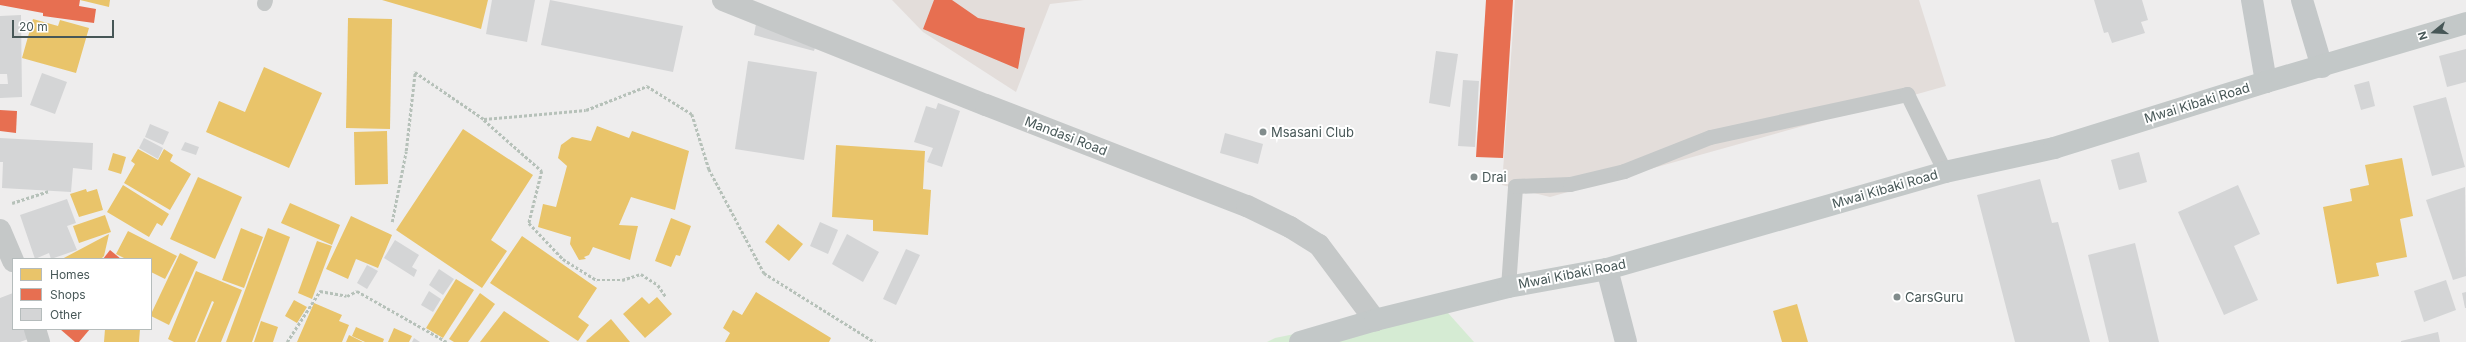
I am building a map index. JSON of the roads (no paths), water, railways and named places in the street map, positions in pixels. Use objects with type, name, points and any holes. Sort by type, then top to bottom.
[{"type":"main road","name":"Mwai Kibaki Road","points":[[1300,342],[1375,320],[1508,287],[1607,269],[1945,172],[2054,148],[2266,82],[2322,67],[2466,23]]},
{"type":"street","name":"Mandasi Road","points":[[723,0],[986,105],[1247,206],[1283,223],[1319,245],[1375,320]]},
{"type":"street","points":[[2252,0],[2266,82]]},
{"type":"street","points":[[2302,0],[2322,67]]},
{"type":"street","points":[[0,230],[12,259]]},
{"type":"street","points":[[1607,269],[1626,342]]},
{"type":"street","points":[[36,330],[39,342]]},
{"type":"lane","points":[[1508,287],[1515,186],[1577,182],[1624,171],[1710,137],[1907,94],[1945,172]]},
{"type":"place","name":"Msasani Club","points":[[1263,132]]},
{"type":"place","name":"Drai","points":[[1474,177]]},
{"type":"place","name":"CarsGuru","points":[[1897,297]]}]
